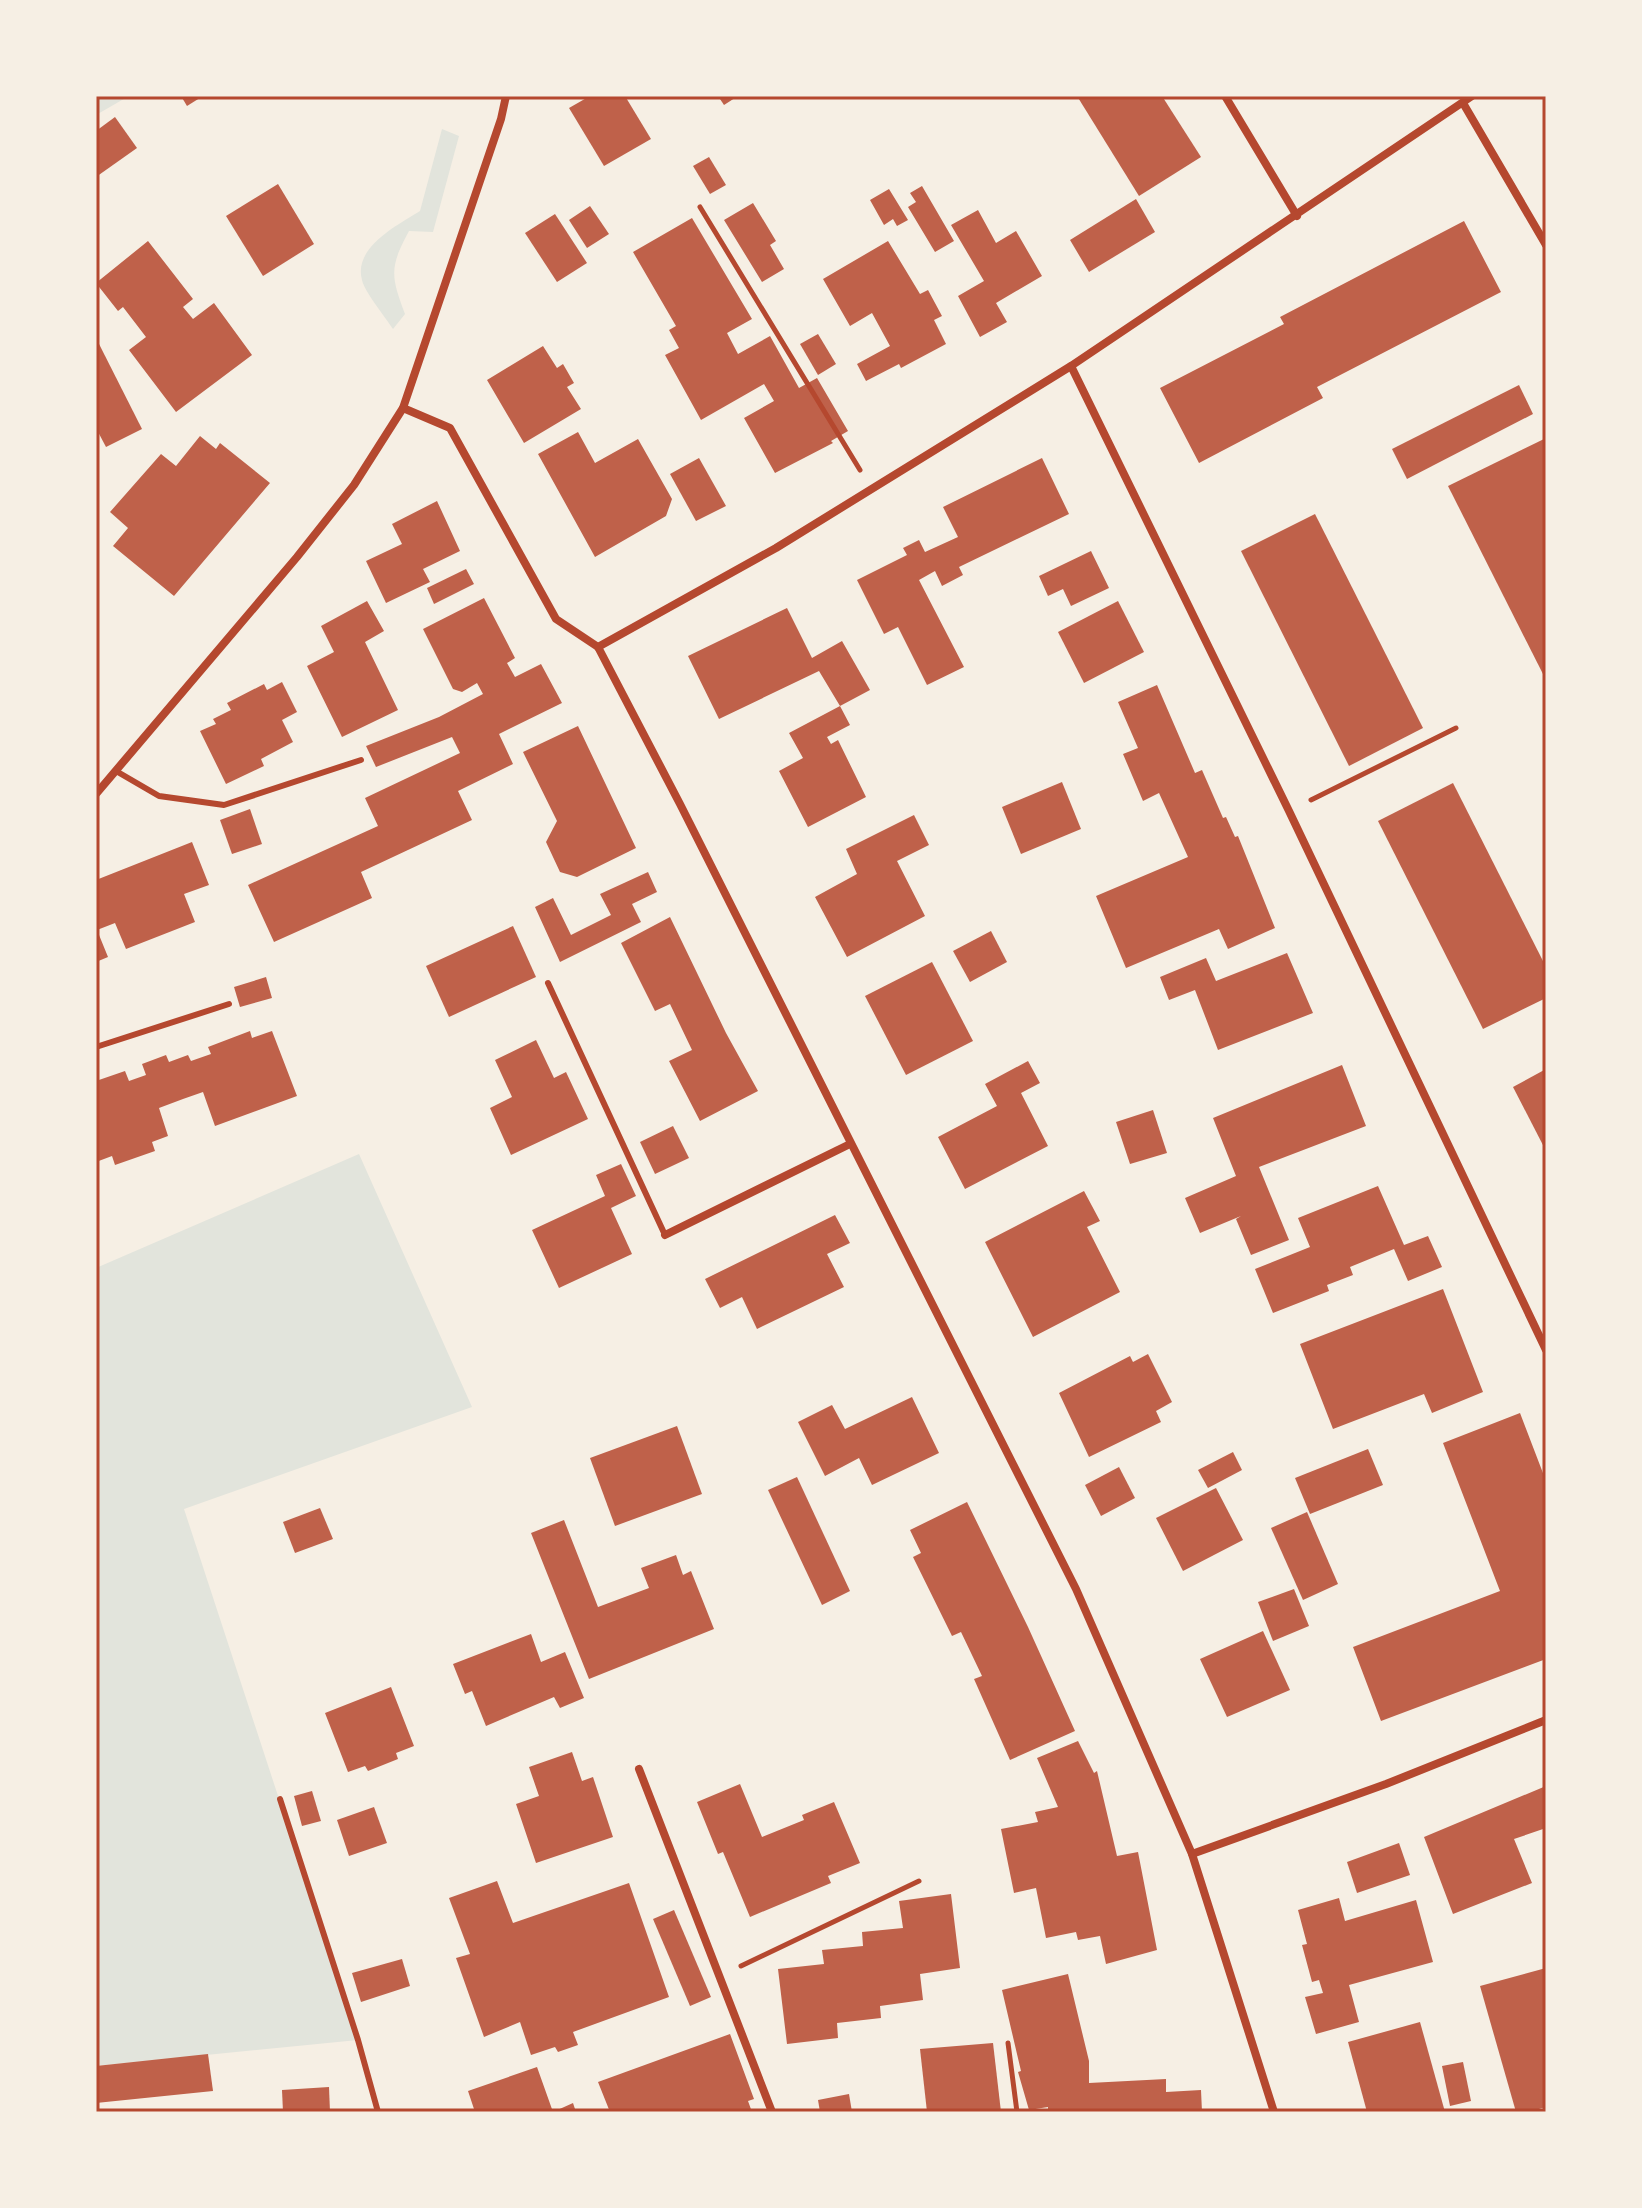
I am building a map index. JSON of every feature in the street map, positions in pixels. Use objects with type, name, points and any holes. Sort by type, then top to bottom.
[{"type":"street","points":[[96,794],[224,645],[344,497],[403,408],[501,119],[506,96]]},
{"type":"street","points":[[1225,96],[1297,216]]},
{"type":"street","points":[[598,647],[776,548],[1071,366],[1472,96]]},
{"type":"street","points":[[1463,103],[1546,245]]},
{"type":"street","points":[[1071,366],[1289,811],[1546,1350]]},
{"type":"street","points":[[403,408],[450,428],[556,619],[598,647],[680,804],[1076,1589],[1192,1854],[1274,2112]]},
{"type":"street","points":[[665,1235],[850,1144]]},
{"type":"street","points":[[1192,1854],[1386,1784],[1546,1720]]},
{"type":"street","points":[[639,1769],[772,2112]]},
{"type":"lane","points":[[116,771],[159,796],[224,805],[361,760]]},
{"type":"lane","points":[[548,983],[665,1235]]},
{"type":"lane","points":[[96,1047],[229,1004]]},
{"type":"lane","points":[[280,1799],[358,2040],[378,2112]]},
{"type":"path","points":[[700,207],[872,489]]},
{"type":"path","points":[[1289,811],[1456,728]]},
{"type":"path","points":[[719,1977],[919,1881]]},
{"type":"path","points":[[1008,2043],[1017,2112]]},
{"type":"shaded area","points":[[96,96],[129,96],[96,115]]},
{"type":"shaded area","points":[[442,129],[459,136],[433,232],[409,231],[398,254],[395,281],[405,314],[393,329],[367,291],[361,268],[364,257],[379,238],[420,211]]},
{"type":"shaded area","points":[[359,1154],[472,1407],[184,1509],[358,2040],[96,2066],[96,1268]]},
{"type":"building","points":[[181,96],[203,96],[187,106]]},
{"type":"building","points":[[590,96],[625,96],[651,139],[604,166],[569,108]]},
{"type":"building","points":[[718,96],[738,96],[724,105]]},
{"type":"building","points":[[1077,96],[1162,96],[1201,157],[1139,196]]},
{"type":"building","points":[[115,117],[137,148],[96,177],[96,131]]},
{"type":"building","points":[[709,157],[726,185],[710,194],[693,166]]},
{"type":"building","points":[[278,184],[314,244],[263,276],[226,216]]},
{"type":"building","points":[[922,186],[954,241],[935,252],[908,207],[916,202],[910,193]]},
{"type":"building","points":[[889,189],[908,220],[897,226],[893,219],[884,225],[870,200]]},
{"type":"building","points":[[1136,199],[1155,232],[1089,272],[1070,240]]},
{"type":"building","points":[[753,203],[776,241],[770,245],[784,269],[762,282],[724,220]]},
{"type":"building","points":[[590,206],[609,234],[587,248],[569,220]]},
{"type":"building","points":[[978,210],[996,243],[1016,231],[1042,276],[996,303],[1007,322],[980,337],[958,296],[984,281],[951,225]]},
{"type":"building","points":[[555,214],[587,263],[557,282],[525,233]]},
{"type":"building","points":[[692,218],[752,319],[727,333],[738,354],[770,336],[799,388],[817,378],[848,431],[831,441],[833,443],[775,473],[744,418],[774,401],[764,384],[701,420],[665,355],[679,348],[669,330],[676,326],[633,252]]},
{"type":"building","points":[[1464,221],[1501,292],[1317,387],[1323,398],[1199,463],[1160,388],[1284,324],[1280,317]]},
{"type":"building","points":[[148,241],[193,299],[183,307],[193,319],[214,303],[252,355],[176,412],[129,350],[146,337],[123,307],[118,311],[96,283]]},
{"type":"building","points":[[888,241],[920,294],[928,290],[942,316],[934,320],[946,344],[901,368],[899,364],[866,381],[857,364],[890,346],[872,313],[850,326],[823,279]]},
{"type":"building","points":[[818,334],[836,364],[818,375],[800,344]]},
{"type":"building","points":[[96,338],[142,429],[106,447],[96,428]]},
{"type":"building","points":[[543,346],[557,368],[563,364],[574,383],[567,387],[581,409],[524,443],[487,380]]},
{"type":"building","points":[[1519,385],[1533,414],[1407,479],[1392,449]]},
{"type":"building","points":[[578,432],[595,463],[638,439],[672,499],[666,516],[595,557],[538,454]]},
{"type":"building","points":[[200,436],[216,449],[220,443],[270,483],[174,596],[113,546],[128,528],[110,512],[161,454],[176,466]]},
{"type":"building","points":[[1544,439],[1546,443],[1546,680],[1448,486]]},
{"type":"building","points":[[699,458],[726,506],[696,521],[670,474]]},
{"type":"building","points":[[1042,458],[1069,514],[959,567],[963,575],[942,586],[935,571],[919,580],[964,667],[927,685],[898,627],[884,634],[857,580],[907,555],[903,548],[919,540],[925,552],[958,537],[943,507]]},
{"type":"building","points":[[437,501],[460,551],[423,569],[430,582],[386,603],[366,561],[402,544],[392,524]]},
{"type":"building","points":[[1315,514],[1423,728],[1349,766],[1241,551]]},
{"type":"building","points":[[1091,551],[1109,588],[1071,606],[1063,589],[1048,596],[1039,576]]},
{"type":"building","points":[[466,569],[474,584],[434,604],[427,588]]},
{"type":"building","points":[[484,598],[515,658],[507,663],[515,677],[541,664],[562,703],[499,734],[513,764],[458,791],[472,820],[361,872],[372,898],[274,942],[248,885],[378,826],[365,798],[460,753],[452,737],[376,767],[366,746],[439,717],[483,694],[477,683],[462,692],[453,689],[423,629]]},
{"type":"building","points":[[367,601],[384,631],[365,642],[398,710],[342,737],[307,666],[334,652],[321,626]]},
{"type":"building","points":[[1118,601],[1144,652],[1084,683],[1058,632]]},
{"type":"building","points":[[787,608],[812,658],[842,641],[870,690],[840,706],[819,671],[719,719],[688,656]]},
{"type":"building","points":[[282,682],[297,712],[282,720],[293,742],[261,759],[264,766],[226,784],[200,731],[216,724],[213,719],[231,710],[227,703],[264,684],[267,690]]},
{"type":"building","points":[[1157,685],[1195,773],[1202,770],[1223,818],[1226,817],[1235,837],[1238,836],[1275,928],[1228,949],[1219,929],[1126,968],[1096,896],[1188,857],[1159,793],[1143,801],[1123,754],[1138,748],[1118,702]]},
{"type":"building","points":[[840,706],[850,725],[827,737],[831,744],[838,740],[866,797],[808,827],[779,771],[803,758],[789,733]]},
{"type":"building","points":[[578,726],[636,848],[577,877],[560,872],[546,842],[557,821],[523,752]]},
{"type":"building","points":[[1062,782],[1081,829],[1021,854],[1002,807]]},
{"type":"building","points":[[1453,783],[1546,967],[1546,998],[1483,1029],[1378,821]]},
{"type":"building","points":[[250,809],[262,844],[232,854],[220,820]]},
{"type":"building","points":[[914,815],[929,845],[897,861],[925,916],[847,957],[815,897],[857,874],[846,849]]},
{"type":"building","points":[[192,842],[209,885],[184,894],[195,922],[126,949],[115,923],[97,930],[108,957],[96,962],[96,880]]},
{"type":"building","points":[[648,872],[657,892],[632,904],[641,922],[560,962],[535,907],[553,898],[571,935],[611,915],[600,894]]},
{"type":"building","points":[[670,917],[758,1091],[700,1121],[669,1061],[692,1050],[670,1004],[655,1011],[621,943]]},
{"type":"building","points":[[513,926],[536,977],[449,1017],[426,966]]},
{"type":"building","points":[[991,931],[1007,962],[970,982],[953,951]]},
{"type":"building","points":[[1287,953],[1313,1013],[1218,1050],[1195,990],[1169,1000],[1160,977],[1206,958],[1216,981]]},
{"type":"building","points":[[932,962],[973,1041],[906,1075],[865,996]]},
{"type":"building","points":[[266,977],[272,998],[240,1007],[234,987]]},
{"type":"building","points":[[250,1031],[252,1038],[272,1031],[297,1096],[215,1126],[203,1092],[159,1108],[168,1136],[152,1142],[155,1151],[115,1165],[112,1156],[96,1162],[96,1081],[125,1071],[129,1081],[146,1075],[142,1064],[166,1055],[169,1062],[188,1055],[191,1061],[211,1054],[208,1047]]},
{"type":"building","points":[[536,1040],[554,1078],[566,1072],[588,1119],[511,1155],[490,1108],[512,1097],[495,1060]]},
{"type":"building","points":[[1028,1061],[1040,1083],[1021,1093],[1048,1146],[965,1189],[938,1137],[997,1106],[985,1084]]},
{"type":"building","points":[[1342,1065],[1366,1126],[1259,1167],[1289,1240],[1251,1255],[1236,1219],[1241,1216],[1200,1233],[1185,1198],[1236,1176],[1213,1118]]},
{"type":"building","points":[[1546,1069],[1546,1151],[1513,1087]]},
{"type":"building","points":[[1153,1110],[1167,1153],[1130,1164],[1116,1122]]},
{"type":"building","points":[[673,1126],[689,1158],[655,1174],[640,1142]]},
{"type":"building","points":[[621,1164],[636,1196],[611,1208],[632,1254],[559,1288],[532,1230],[605,1196],[596,1175]]},
{"type":"building","points":[[1378,1186],[1404,1245],[1428,1236],[1442,1267],[1408,1281],[1394,1249],[1350,1267],[1353,1275],[1327,1285],[1329,1291],[1273,1313],[1255,1269],[1310,1247],[1298,1218]]},
{"type":"building","points":[[1084,1191],[1100,1221],[1087,1227],[1120,1292],[1033,1337],[985,1242]]},
{"type":"building","points":[[835,1215],[850,1243],[827,1254],[844,1287],[757,1329],[742,1297],[720,1308],[705,1279]]},
{"type":"building","points":[[1443,1289],[1483,1392],[1432,1413],[1424,1394],[1333,1429],[1300,1344]]},
{"type":"building","points":[[1148,1354],[1172,1402],[1156,1411],[1161,1422],[1089,1457],[1059,1393],[1130,1356],[1133,1362]]},
{"type":"building","points":[[912,1397],[939,1453],[872,1485],[859,1458],[825,1476],[798,1422],[832,1405],[845,1429]]},
{"type":"building","points":[[1520,1413],[1546,1481],[1546,1659],[1381,1721],[1353,1647],[1500,1591],[1443,1443]]},
{"type":"building","points":[[677,1426],[702,1494],[615,1526],[590,1458]]},
{"type":"building","points":[[1368,1449],[1383,1485],[1310,1514],[1295,1478]]},
{"type":"building","points":[[1233,1452],[1242,1470],[1208,1488],[1198,1470]]},
{"type":"building","points":[[1119,1467],[1135,1498],[1101,1516],[1085,1485]]},
{"type":"building","points":[[797,1477],[850,1591],[822,1605],[768,1490]]},
{"type":"building","points":[[1216,1488],[1243,1540],[1183,1571],[1156,1518]]},
{"type":"building","points":[[967,1502],[1075,1731],[1010,1760],[974,1679],[982,1676],[961,1632],[952,1636],[913,1557],[921,1553],[910,1530]]},
{"type":"building","points":[[320,1508],[333,1539],[295,1553],[283,1522]]},
{"type":"building","points":[[1307,1512],[1338,1584],[1303,1600],[1271,1528]]},
{"type":"building","points":[[564,1520],[598,1607],[649,1588],[641,1568],[676,1555],[683,1575],[691,1571],[714,1629],[589,1679],[531,1533]]},
{"type":"building","points":[[1294,1589],[1309,1626],[1273,1641],[1258,1602]]},
{"type":"building","points":[[1263,1631],[1290,1690],[1227,1717],[1200,1659]]},
{"type":"building","points":[[531,1634],[541,1662],[565,1652],[584,1698],[560,1708],[554,1697],[486,1726],[472,1691],[465,1694],[453,1664]]},
{"type":"building","points":[[391,1687],[414,1746],[396,1753],[398,1759],[368,1771],[365,1766],[348,1772],[325,1713]]},
{"type":"building","points":[[1078,1741],[1094,1773],[1097,1771],[1117,1856],[1138,1852],[1157,1950],[1106,1964],[1100,1936],[1078,1940],[1076,1932],[1046,1938],[1036,1888],[1014,1893],[1001,1829],[1038,1822],[1035,1812],[1058,1807],[1037,1758]]},
{"type":"building","points":[[572,1752],[582,1781],[593,1777],[613,1837],[536,1863],[516,1804],[539,1796],[529,1767]]},
{"type":"building","points":[[740,1784],[762,1837],[804,1820],[802,1815],[834,1802],[860,1863],[828,1876],[831,1883],[750,1917],[723,1852],[718,1854],[697,1802]]},
{"type":"building","points":[[1546,1786],[1546,1828],[1514,1839],[1532,1883],[1453,1914],[1424,1837]]},
{"type":"building","points":[[312,1791],[321,1821],[302,1826],[294,1796]]},
{"type":"building","points":[[374,1807],[387,1843],[349,1856],[337,1820]]},
{"type":"building","points":[[1399,1843],[1410,1875],[1357,1893],[1347,1862]]},
{"type":"building","points":[[497,1881],[513,1923],[629,1883],[669,1997],[573,2032],[578,2045],[558,2052],[555,2047],[531,2055],[520,2022],[484,2037],[456,1958],[470,1954],[449,1898]]},
{"type":"building","points":[[951,1894],[960,1968],[920,1974],[923,2000],[880,2006],[881,2018],[837,2023],[838,2038],[787,2044],[778,1969],[824,1964],[822,1950],[863,1946],[862,1932],[903,1928],[899,1901]]},
{"type":"building","points":[[1339,1898],[1345,1921],[1416,1900],[1433,1962],[1349,1985],[1359,2022],[1316,2034],[1305,1997],[1323,1993],[1319,1980],[1312,1982],[1302,1945],[1307,1944],[1298,1910]]},
{"type":"building","points":[[674,1910],[711,1997],[690,2006],[653,1919]]},
{"type":"building","points":[[402,1959],[410,1986],[361,2002],[352,1973]]},
{"type":"building","points":[[1546,1968],[1546,2107],[1516,2112],[1480,1986]]},
{"type":"building","points":[[1068,1974],[1089,2061],[1089,2083],[1166,2079],[1166,2092],[1201,2090],[1202,2112],[1048,2112],[1048,2107],[1029,2110],[1002,1990]]},
{"type":"building","points":[[1420,2022],[1445,2112],[1367,2112],[1348,2042]]},
{"type":"building","points":[[730,2034],[754,2099],[748,2101],[752,2112],[610,2112],[598,2082]]},
{"type":"building","points":[[993,2043],[1001,2112],[927,2112],[920,2049]]},
{"type":"building","points":[[208,2054],[213,2091],[96,2103],[96,2066]]},
{"type":"building","points":[[1463,2062],[1471,2101],[1450,2106],[1442,2066]]},
{"type":"building","points":[[537,2067],[553,2112],[475,2112],[468,2091]]},
{"type":"building","points":[[329,2087],[330,2112],[283,2112],[282,2090]]},
{"type":"building","points":[[849,2094],[852,2112],[820,2112],[818,2100]]},
{"type":"building","points":[[573,2103],[576,2112],[553,2112]]}]
